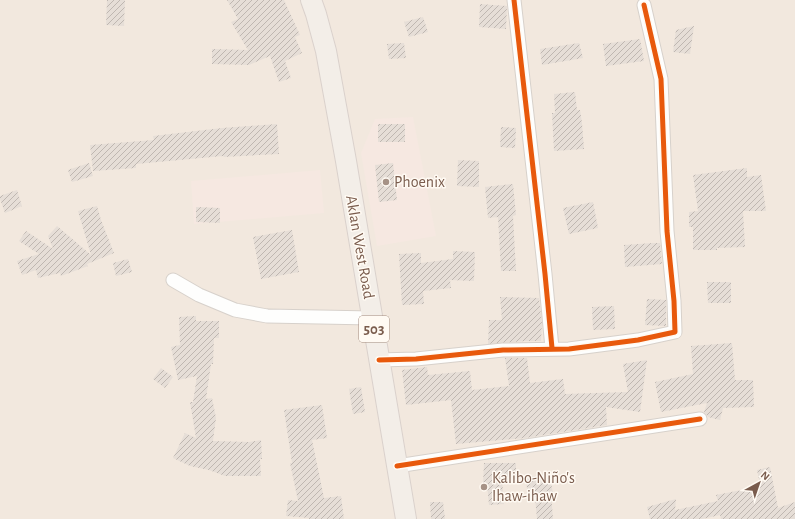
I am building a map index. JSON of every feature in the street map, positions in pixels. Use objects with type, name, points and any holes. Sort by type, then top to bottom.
[{"type":"main road","name":"Aklan West Road","points":[[311,0],[326,51],[406,519]]},
{"type":"street","points":[[514,0],[544,259],[552,348]]},
{"type":"street","points":[[380,360],[416,359],[503,350],[552,348],[569,349],[638,340],[675,332],[668,230],[661,79],[644,5]]},
{"type":"street","points":[[173,280],[199,295],[235,310],[267,316],[372,318]]},
{"type":"street","points":[[397,466],[700,419]]},
{"type":"shaded area","points":[[0,0],[795,0],[795,519],[0,519]]},
{"type":"shaded area","points":[[413,117],[436,236],[377,246],[361,153],[375,119]]},
{"type":"shaded area","points":[[320,170],[324,213],[194,224],[191,181]]},
{"type":"building","points":[[107,0],[125,0],[124,26],[106,25]]},
{"type":"building","points":[[227,0],[284,0],[300,35],[295,37],[302,53],[285,61],[291,78],[279,82],[270,56],[249,65],[212,64],[212,49],[248,50],[231,22],[238,19]]},
{"type":"building","points":[[480,4],[507,6],[506,29],[479,27]]},
{"type":"building","points":[[423,17],[428,32],[409,37],[404,22]]},
{"type":"building","points":[[694,26],[690,54],[673,52],[676,30]]},
{"type":"building","points":[[640,39],[644,61],[606,66],[603,44]]},
{"type":"building","points":[[404,43],[406,58],[389,59],[387,44]]},
{"type":"building","points":[[579,43],[583,58],[542,65],[540,49]]},
{"type":"building","points":[[575,92],[577,110],[580,110],[584,149],[554,151],[552,113],[555,113],[554,94]]},
{"type":"building","points":[[277,124],[279,154],[223,156],[136,164],[136,168],[93,171],[90,145],[154,140],[153,136],[222,128]]},
{"type":"building","points":[[378,124],[405,124],[405,142],[378,142]]},
{"type":"building","points":[[501,127],[516,128],[515,148],[500,147]]},
{"type":"building","points":[[458,160],[479,161],[479,187],[457,186]]},
{"type":"building","points":[[89,163],[93,176],[72,182],[68,170]]},
{"type":"building","name":"Phoenix","points":[[393,163],[397,200],[379,202],[375,165]]},
{"type":"building","points":[[747,168],[747,177],[761,175],[766,211],[743,211],[745,247],[717,248],[717,250],[693,250],[693,227],[689,227],[689,212],[698,211],[693,175]]},
{"type":"building","points":[[513,184],[516,215],[513,216],[516,271],[501,271],[498,217],[488,218],[485,187]]},
{"type":"building","points":[[17,190],[22,206],[5,213],[0,196]]},
{"type":"building","points":[[593,202],[598,228],[569,234],[563,208]]},
{"type":"building","points":[[97,206],[114,253],[87,264],[88,266],[61,276],[60,273],[38,278],[36,270],[22,275],[17,261],[39,254],[19,241],[26,231],[53,249],[48,236],[57,226],[91,255],[78,211]]},
{"type":"building","points":[[196,207],[220,208],[220,223],[196,222]]},
{"type":"building","points":[[292,230],[299,272],[261,279],[253,237]]},
{"type":"building","points":[[660,243],[662,264],[625,267],[624,245]]},
{"type":"building","points":[[453,251],[475,252],[474,281],[450,280],[451,288],[423,291],[424,304],[402,305],[399,254],[421,253],[421,263],[453,259]]},
{"type":"building","points":[[128,259],[132,272],[116,276],[113,263]]},
{"type":"building","points":[[707,282],[731,282],[731,303],[708,303]]},
{"type":"building","points":[[500,297],[539,298],[542,323],[541,341],[488,344],[489,320],[502,320]]},
{"type":"building","points":[[647,299],[666,300],[666,326],[645,325]]},
{"type":"building","points":[[614,306],[615,329],[593,330],[592,307]]},
{"type":"building","points":[[196,316],[196,321],[219,321],[219,338],[214,338],[213,364],[211,364],[206,399],[212,398],[216,418],[213,441],[249,442],[261,440],[261,476],[225,476],[209,470],[190,466],[173,458],[185,433],[196,438],[190,402],[193,402],[197,376],[178,380],[171,347],[180,345],[179,317]]},
{"type":"building","points":[[732,343],[735,380],[753,380],[754,407],[723,408],[720,420],[708,417],[704,412],[707,403],[661,412],[655,382],[693,374],[691,346]]},
{"type":"building","points":[[505,358],[527,358],[530,383],[563,379],[565,394],[628,392],[623,364],[647,360],[640,412],[606,407],[607,425],[525,438],[456,444],[451,400],[406,405],[402,370],[427,367],[428,375],[470,371],[472,390],[509,386]]},
{"type":"building","points":[[161,368],[173,377],[165,388],[153,379]]},
{"type":"building","points":[[361,387],[365,412],[353,414],[349,389]]},
{"type":"building","points":[[322,405],[327,438],[312,440],[324,498],[341,496],[344,519],[309,519],[286,516],[288,500],[298,501],[290,463],[292,463],[284,410]]},
{"type":"building","points":[[484,463],[516,463],[516,480],[502,480],[504,504],[489,505],[487,484],[483,484]]},
{"type":"building","points":[[770,467],[778,508],[795,502],[795,519],[721,519],[720,515],[702,519],[650,519],[647,507],[676,499],[675,510],[718,501],[716,495],[757,487],[757,484],[760,484],[757,470]]},
{"type":"building","points":[[549,473],[553,493],[551,493],[553,519],[537,519],[535,497],[529,498],[525,478]]},
{"type":"building","points":[[430,502],[443,502],[445,519],[431,519]]},
{"type":"cycle path","points":[[514,0],[552,348]]},
{"type":"cycle path","points":[[379,360],[416,359],[503,350],[569,349],[638,340],[675,332],[674,301],[667,231],[661,79],[644,5]]},
{"type":"cycle path","points":[[397,466],[700,419]]},
{"type":"place","name":"Phoenix","points":[[386,182]]},
{"type":"place","name":"Kalibo-Niño's Ihaw-ihaw","points":[[484,487]]}]
